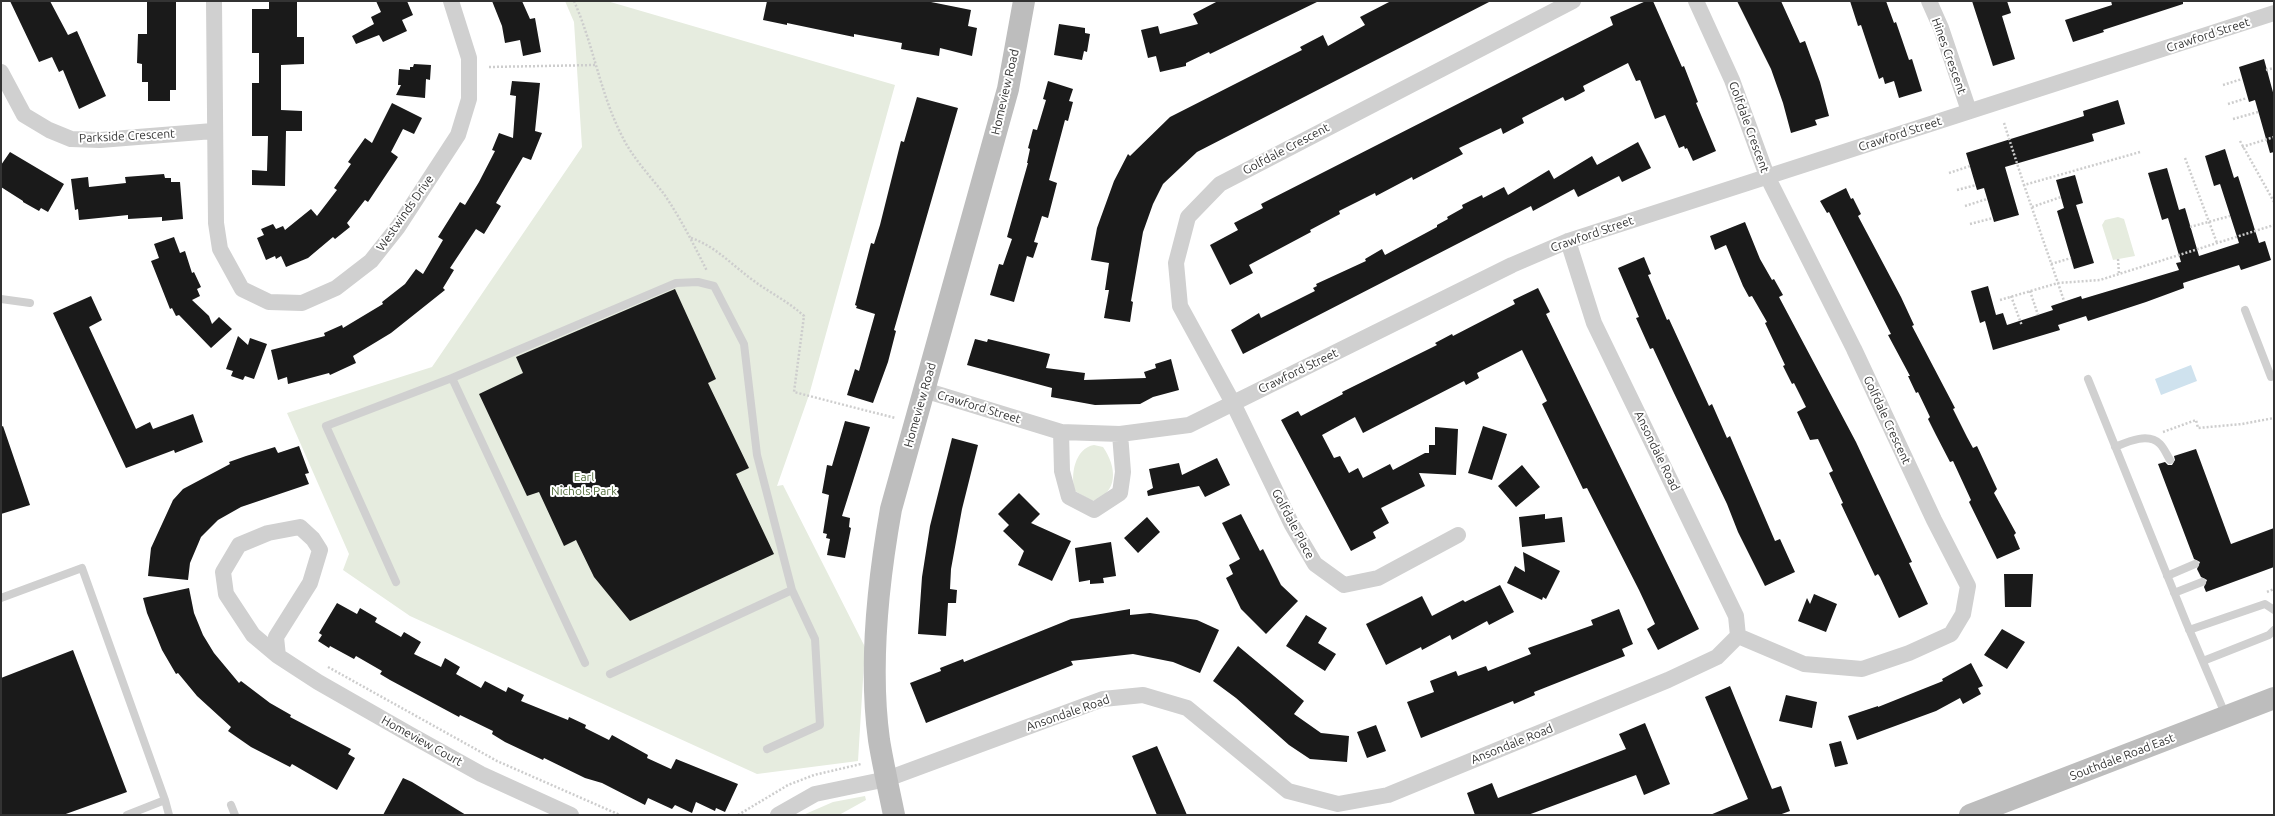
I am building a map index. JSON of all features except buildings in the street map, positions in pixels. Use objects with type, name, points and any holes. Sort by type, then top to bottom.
[{"type":"street","name":"Westwinds Drive","points":[[214,1],[213,132],[216,223],[220,249],[242,289],[269,302],[302,303],[336,288],[372,261],[398,227],[458,135],[469,99],[469,58],[451,1]]},
{"type":"street","name":"Homeview Road","points":[[894,815],[879,739],[875,676],[880,569],[891,509],[1008,89],[1024,1]]},
{"type":"street","name":"Golfdale Crescent","points":[[1233,403],[1180,306],[1176,262],[1188,217],[1220,184],[1573,1]]},
{"type":"street","name":"Golfdale Crescent","points":[[1696,1],[1732,80],[1767,176],[1854,349],[1934,520],[1968,586],[1963,614],[1951,634],[1909,653],[1862,669],[1804,664],[1738,636]]},
{"type":"street","name":"Hines Crescent","points":[[1929,1],[1941,28],[1969,112]]},
{"type":"street","name":"Crawford Street","points":[[924,390],[1061,432],[1120,434],[1189,425],[1512,265],[1568,241],[2274,13]]},
{"type":"street","name":"Parkside Crescent","points":[[1,72],[24,115],[49,130],[71,139],[100,140],[213,132]]},
{"type":"street","name":"Ansondale Road","points":[[887,779],[1103,699],[1143,695],[1187,708],[1288,791],[1338,804],[1388,795],[1668,680],[1717,657],[1738,636],[1736,616],[1725,589],[1594,323],[1568,241]]},
{"type":"street","name":"Golfdale Place","points":[[1233,403],[1292,525],[1315,564],[1344,585],[1378,578],[1458,535]]},
{"type":"street","points":[[1061,432],[1062,471],[1069,497],[1094,510],[1120,493],[1123,472],[1120,434]]},
{"type":"street","name":"Homeview Court","points":[[278,656],[276,637],[310,583],[320,550],[313,538],[300,527],[268,533],[239,546],[223,572],[226,594],[252,635],[278,656],[318,682],[475,770],[571,815]]},
{"type":"street","name":"Southdale Road East","points":[[1970,815],[2274,698]]},
{"type":"street","points":[[778,815],[815,794],[887,779]]},
{"type":"lane","points":[[396,582],[326,426],[452,378],[676,283],[698,282],[714,286],[744,344],[757,455],[792,590],[815,639],[820,725],[767,749]]},
{"type":"lane","points":[[1,298],[30,303]]},
{"type":"lane","points":[[2245,310],[2271,377],[2274,376]]},
{"type":"lane","points":[[452,378],[585,663]]},
{"type":"lane","points":[[2088,379],[2189,630],[2226,716]]},
{"type":"lane","points":[[2115,447],[2136,438],[2151,440],[2159,443],[2170,460]]},
{"type":"lane","points":[[2167,576],[2196,564]]},
{"type":"lane","points":[[1,598],[82,568],[165,800],[169,815]]},
{"type":"lane","points":[[2174,593],[2202,582]]},
{"type":"lane","points":[[610,674],[792,590]]},
{"type":"lane","points":[[2189,630],[2265,604],[2274,610]]},
{"type":"lane","points":[[2203,661],[2269,635],[2274,630]]},
{"type":"lane","points":[[127,815],[165,800]]},
{"type":"lane","points":[[231,805],[235,815]]},
{"type":"path","points":[[574,1],[584,24],[602,91],[623,139],[665,196],[691,238],[714,286]]},
{"type":"path","points":[[489,67],[595,65]]},
{"type":"path","points":[[2266,70],[2274,68]]},
{"type":"path","points":[[2223,85],[2242,79]]},
{"type":"path","points":[[2228,104],[2248,98]]},
{"type":"path","points":[[2233,119],[2258,112]]},
{"type":"path","points":[[2004,123],[2064,301]]},
{"type":"path","points":[[2242,147],[2274,137]]},
{"type":"path","points":[[2240,142],[2274,202]]},
{"type":"path","points":[[2024,185],[2140,152]]},
{"type":"path","points":[[2185,158],[2217,243]]},
{"type":"path","points":[[1949,173],[1970,166]]},
{"type":"path","points":[[1957,190],[1976,185]]},
{"type":"path","points":[[2032,207],[2061,197]]},
{"type":"path","points":[[1965,206],[1987,199]]},
{"type":"path","points":[[2190,227],[2230,216]]},
{"type":"path","points":[[1970,224],[1993,218]]},
{"type":"path","points":[[2000,300],[2058,283],[2100,280],[2274,225]]},
{"type":"path","points":[[691,238],[707,244],[751,279],[792,306],[804,316],[794,392],[895,418]]},
{"type":"path","points":[[2051,264],[2071,258]]},
{"type":"path","points":[[2118,259],[2119,274]]},
{"type":"path","points":[[2030,291],[2038,315]]},
{"type":"path","points":[[2011,296],[2022,326]]},
{"type":"path","points":[[2156,432],[2161,433],[2196,420],[2198,428],[2242,424],[2274,418]]},
{"type":"path","points":[[325,665],[497,761],[620,815]]},
{"type":"green space","name":"Earl Nichols Park","points":[[565,1],[607,1],[895,85],[809,395],[777,486],[783,485],[865,647],[858,761],[757,774],[410,616],[343,570],[349,554],[287,413],[432,367],[582,147],[574,22]]},
{"type":"green space","points":[[2118,217],[2124,219],[2135,256],[2113,260],[2102,225],[2105,220]]},
{"type":"green space","points":[[1094,445],[1103,447],[1108,455],[1113,471],[1113,478],[1111,486],[1107,492],[1101,497],[1092,501],[1075,491],[1073,477],[1078,457],[1082,451]]},
{"type":"green space","points":[[865,796],[866,800],[839,815],[803,815],[833,802]]},
{"type":"water","points":[[2191,365],[2197,381],[2161,395],[2155,379]]}]
